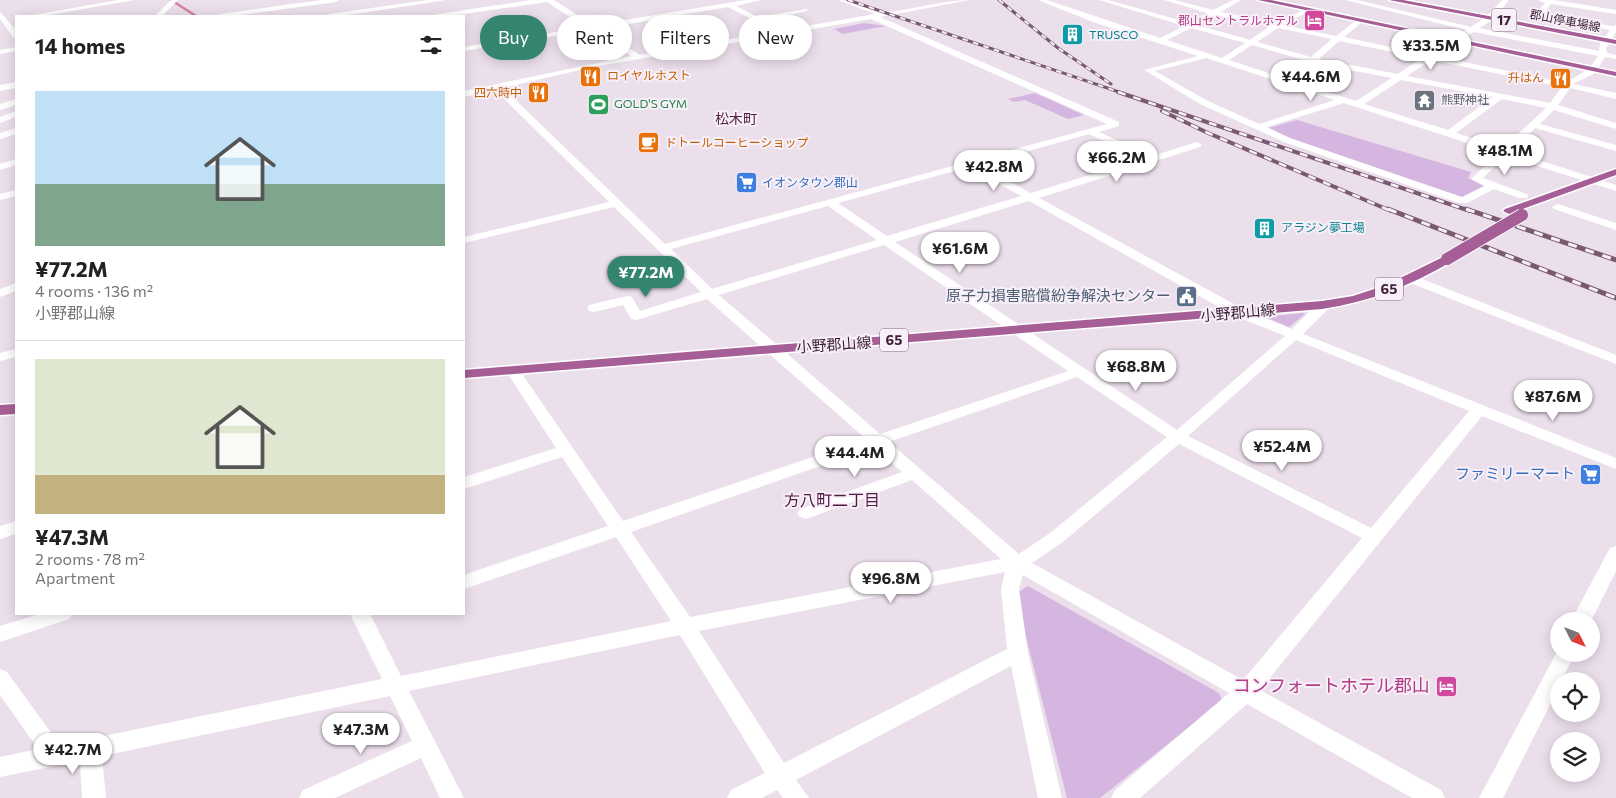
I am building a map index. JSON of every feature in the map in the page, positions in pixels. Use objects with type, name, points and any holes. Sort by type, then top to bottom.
[{"type":"main road","points":[[1261,0],[1276,1],[1308,10],[1616,74]]},
{"type":"main road","name":"郡山停車場線","points":[[1392,0],[1612,39]]},
{"type":"main road","name":"郡山停車場線","points":[[1409,0],[1491,17]]},
{"type":"main road","name":"小野郡山線","points":[[465,374],[1240,313],[1325,304],[1370,296],[1412,279],[1509,211],[1539,202],[1590,180],[1616,172]]},
{"type":"main road","name":"小野郡山線","points":[[1325,304],[1346,292],[1400,274],[1442,257],[1522,215],[1539,202]]},
{"type":"main road","points":[[0,410],[15,408]]},
{"type":"street","points":[[37,15],[131,0]]},
{"type":"street","points":[[159,15],[175,0]]},
{"type":"street","points":[[236,4],[237,15],[288,3],[336,0]]},
{"type":"street","points":[[382,0],[394,12]]},
{"type":"street","points":[[500,0],[507,6]]},
{"type":"street","points":[[444,15],[547,0],[572,15]]},
{"type":"street","points":[[720,0],[750,15]]},
{"type":"street","points":[[632,21],[758,0]]},
{"type":"street","points":[[841,0],[886,15]]},
{"type":"street","points":[[812,27],[967,0]]},
{"type":"street","points":[[1041,0],[1160,41],[1616,188]]},
{"type":"street","points":[[1102,0],[1312,60],[1552,106],[1616,126]]},
{"type":"street","points":[[1167,0],[1214,12],[1616,96]]},
{"type":"street","points":[[1219,0],[1235,1]]},
{"type":"street","points":[[1348,0],[1474,30],[1616,57]]},
{"type":"street","points":[[1287,82],[1338,38],[1355,20],[1385,0]]},
{"type":"street","points":[[1357,104],[1474,30],[1491,17],[1506,0]]},
{"type":"street","points":[[1540,0],[1616,12]]},
{"type":"street","points":[[1160,41],[1235,1]]},
{"type":"street","points":[[1523,196],[1476,179],[1552,106],[1567,85],[1592,71],[1592,68],[1603,54],[1602,48],[1612,39],[1616,26],[1538,15],[1550,1]]},
{"type":"street","points":[[469,2],[478,10]]},
{"type":"street","points":[[345,15],[394,12],[445,3]]},
{"type":"street","points":[[1096,20],[1136,4]]},
{"type":"street","points":[[774,15],[805,10]]},
{"type":"street","points":[[1223,61],[1277,25],[1308,10]]},
{"type":"street","points":[[662,248],[1116,124],[873,17]]},
{"type":"street","points":[[2,18],[15,19]]},
{"type":"street","points":[[2,18],[15,34]]},
{"type":"street","points":[[547,31],[552,34]]},
{"type":"street","points":[[467,48],[557,33]]},
{"type":"street","points":[[465,94],[593,65],[739,40]]},
{"type":"street","points":[[0,52],[15,49]]},
{"type":"street","points":[[632,53],[638,57]]},
{"type":"street","points":[[1206,56],[1148,70],[1203,102],[1301,146],[1463,201],[1493,185]]},
{"type":"street","points":[[465,83],[474,92]]},
{"type":"street","points":[[0,88],[15,85]]},
{"type":"street","points":[[497,87],[710,294],[1017,563],[1433,798]]},
{"type":"street","points":[[1448,134],[1500,96]]},
{"type":"street","points":[[0,103],[15,98]]},
{"type":"street","points":[[1258,127],[1344,100]]},
{"type":"street","points":[[0,107],[15,102]]},
{"type":"street","points":[[0,120],[15,114]]},
{"type":"street","points":[[1532,125],[1616,148]]},
{"type":"street","points":[[0,136],[15,131]]},
{"type":"street","points":[[1090,131],[1151,159]]},
{"type":"street","points":[[594,308],[627,300],[636,316],[1197,145]]},
{"type":"street","points":[[0,157],[15,162]]},
{"type":"street","points":[[0,167],[15,162]]},
{"type":"street","points":[[970,164],[1240,313],[1616,464]]},
{"type":"street","points":[[0,197],[15,194]]},
{"type":"street","points":[[830,202],[1177,437],[1373,536]]},
{"type":"street","points":[[465,240],[617,203]]},
{"type":"street","points":[[1558,207],[1616,227]]},
{"type":"street","points":[[1412,279],[1616,360]]},
{"type":"street","points":[[0,293],[15,287]]},
{"type":"street","points":[[0,767],[398,687],[684,626],[1017,563],[1044,548],[1177,437],[1294,336],[1325,304]]},
{"type":"street","points":[[0,357],[15,353]]},
{"type":"street","points":[[513,371],[684,626],[780,777],[797,798]]},
{"type":"street","points":[[465,582],[1079,372]]},
{"type":"street","points":[[1123,798],[1246,692],[1479,409]]},
{"type":"street","points":[[465,483],[566,450]]},
{"type":"street","points":[[806,513],[915,473]]},
{"type":"street","points":[[0,533],[15,528]]},
{"type":"street","points":[[1586,612],[1616,553]]},
{"type":"street","points":[[1017,563],[1010,589],[1018,653],[1050,798]]},
{"type":"street","points":[[0,634],[59,615]]},
{"type":"street","points":[[365,615],[452,798]]},
{"type":"street","points":[[739,798],[1018,653]]},
{"type":"street","points":[[1491,798],[1561,662]]},
{"type":"street","points":[[0,678],[55,756]]},
{"type":"street","points":[[311,798],[426,745]]},
{"type":"street","points":[[90,749],[94,798]]},
{"type":"shaded area","points":[[864,23],[886,26],[843,34],[834,29]]},
{"type":"shaded area","points":[[1035,93],[1084,115],[1068,119],[1025,100],[1014,102],[1008,99]]},
{"type":"shaded area","points":[[1297,120],[1471,172],[1468,178],[1487,186],[1462,199],[1302,145],[1268,128]]},
{"type":"shaded area","points":[[1305,314],[1289,327],[1265,317]]},
{"type":"shaded area","points":[[1028,586],[1219,693],[1222,701],[1100,798],[1067,798],[1015,594]]},
{"type":"waterway","points":[[171,0],[194,15]]},
{"type":"railway","points":[[848,0],[1122,93]]},
{"type":"railway","points":[[999,0],[1058,48],[1111,84]]},
{"type":"railway","points":[[1118,92],[1470,211]]},
{"type":"railway","points":[[1162,111],[1208,133],[1391,211]]},
{"type":"railway","points":[[1388,209],[1616,298]]},
{"type":"railway","points":[[1466,209],[1616,260]]},
{"type":"place","name":"郡山セントラルホテル","points":[[1314,21]]},
{"type":"place","name":"TRUSCO","points":[[1073,35]]},
{"type":"place","name":"ロイヤルホスト","points":[[591,76]]},
{"type":"place","name":"升はん","points":[[1560,78]]},
{"type":"place","name":"四六時中","points":[[538,93]]},
{"type":"place","name":"熊野神社","points":[[1425,100]]},
{"type":"place","name":"GOLD'S GYM","points":[[598,104]]},
{"type":"place","name":"ドトールコーヒーショップ","points":[[649,143]]},
{"type":"place","name":"イオンタウン郡山","points":[[746,183]]},
{"type":"place","name":"アラジン夢工場","points":[[1265,228]]},
{"type":"place","name":"原子力損害賠償紛争解決センター","points":[[1187,296]]},
{"type":"place","name":"ファミリーマート","points":[[1591,474]]},
{"type":"place","name":"コンフォートホテル郡山","points":[[1446,686]]},
{"type":"district","name":"松木町","points":[[736,119]]},
{"type":"district","name":"方八町二丁目","points":[[832,500]]}]
